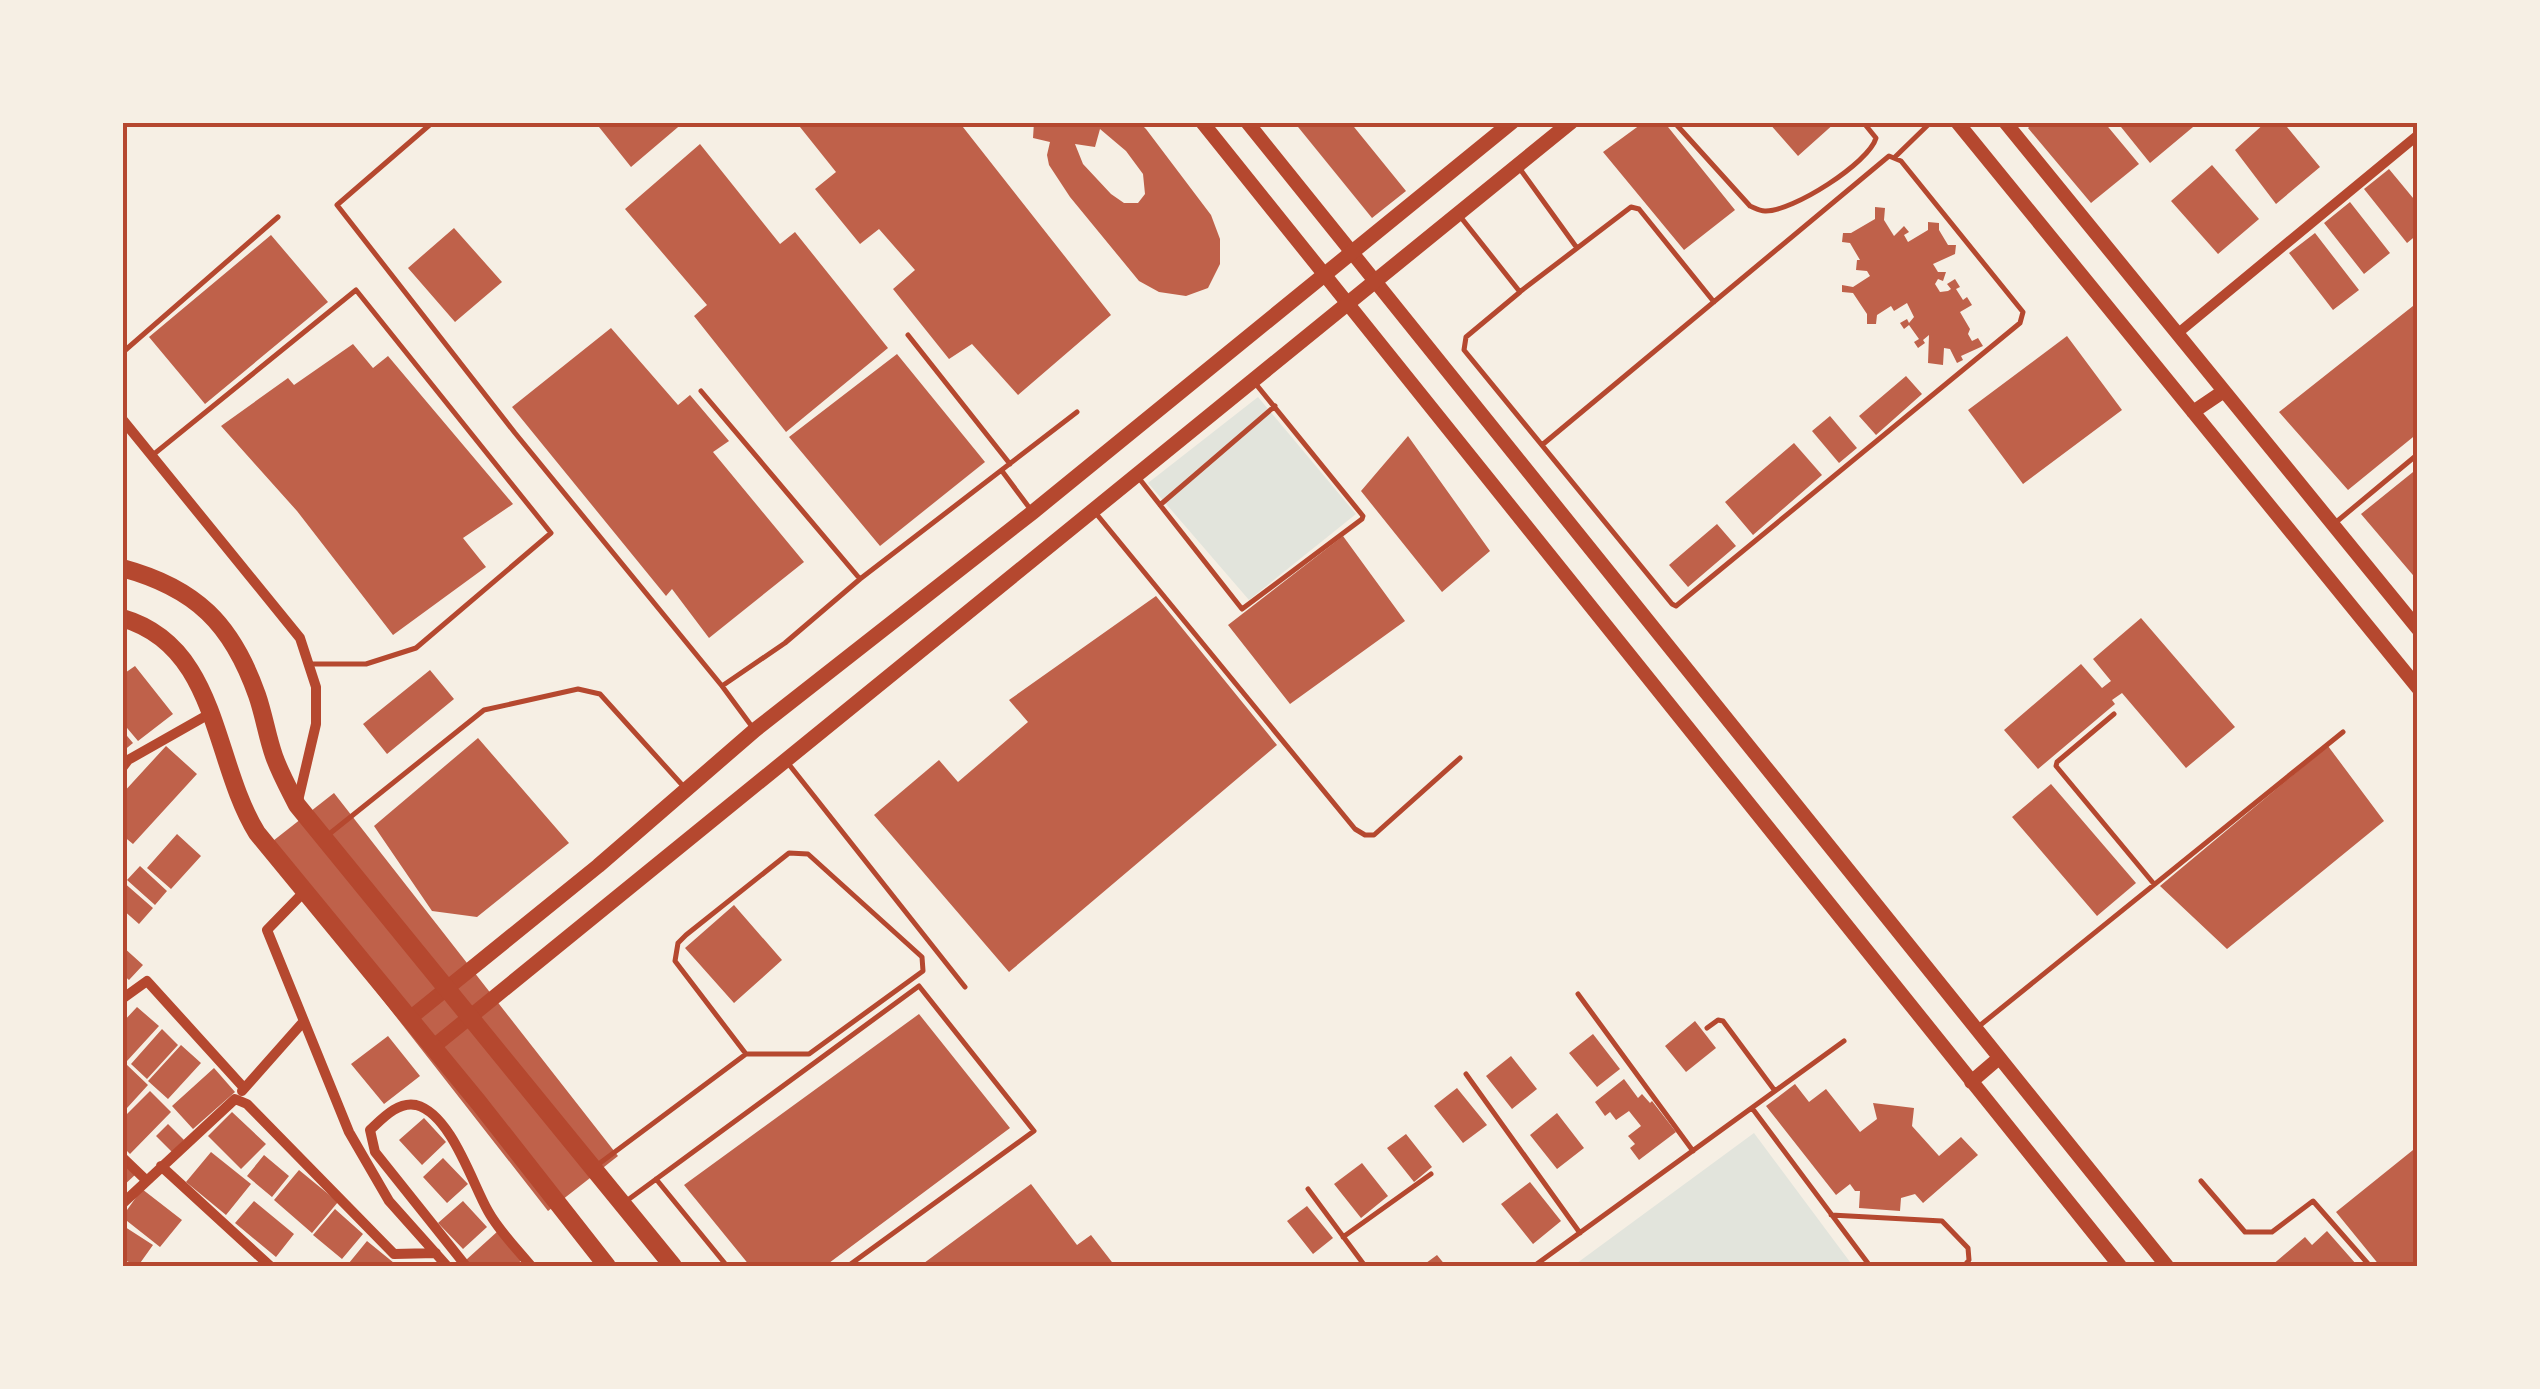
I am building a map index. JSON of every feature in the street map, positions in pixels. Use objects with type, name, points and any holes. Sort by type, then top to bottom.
[{"type":"main road","points":[[409,1019],[598,866],[755,730],[1033,512],[1512,122]]},
{"type":"main road","points":[[433,1047],[1571,122]]},
{"type":"main road","points":[[122,568],[160,578],[182,591],[219,623],[234,644],[258,698],[274,756],[297,805],[673,1266]]},
{"type":"main road","points":[[122,618],[155,632],[182,656],[199,681],[245,814],[607,1266]]},
{"type":"street","points":[[1202,122],[2120,1266]]},
{"type":"street","points":[[1247,122],[2167,1266]]},
{"type":"street","points":[[1957,122],[2418,688]]},
{"type":"street","points":[[2011,125],[2418,629]]},
{"type":"street","points":[[2177,334],[2418,134]]},
{"type":"street","points":[[2193,412],[2224,392]]},
{"type":"street","points":[[122,418],[300,638],[316,687],[316,724],[297,805]]},
{"type":"street","points":[[122,768],[128,760],[211,713]]},
{"type":"street","points":[[304,892],[267,930],[349,1132],[389,1201],[447,1266]]},
{"type":"street","points":[[122,999],[147,982],[244,1088]]},
{"type":"street","points":[[122,1204],[235,1099],[304,1021]]},
{"type":"street","points":[[1971,1082],[1999,1058]]},
{"type":"street","points":[[235,1099],[247,1104],[394,1254],[436,1254]]},
{"type":"street","points":[[466,1266],[375,1152],[370,1130],[404,1105],[428,1110],[443,1127],[459,1150],[489,1214],[531,1266]]},
{"type":"street","points":[[122,1156],[146,1180]]},
{"type":"street","points":[[161,1166],[270,1266]]},
{"type":"lane","points":[[432,122],[337,204],[755,730]]},
{"type":"lane","points":[[1674,122],[1750,206],[1762,211],[1778,209],[1819,190],[1873,150],[1876,138],[1863,122]]},
{"type":"lane","points":[[1542,446],[1890,156],[1895,156],[1931,122]]},
{"type":"lane","points":[[1714,302],[1634,207],[1520,292],[1466,338],[1464,350],[1672,604],[1680,606],[2023,318],[2023,312],[1895,156]]},
{"type":"lane","points":[[1518,166],[1577,248]]},
{"type":"lane","points":[[1458,214],[1520,292]]},
{"type":"lane","points":[[122,353],[278,217]]},
{"type":"lane","points":[[152,455],[356,290],[551,532],[416,648],[366,664],[311,664]]},
{"type":"lane","points":[[908,335],[1010,464]]},
{"type":"lane","points":[[1136,474],[1242,609],[1362,519],[1252,380]]},
{"type":"lane","points":[[701,391],[860,580]]},
{"type":"lane","points":[[1160,505],[1275,406]]},
{"type":"lane","points":[[722,686],[785,643],[1077,412]]},
{"type":"lane","points":[[2332,525],[2418,454]]},
{"type":"lane","points":[[1002,470],[1033,512]]},
{"type":"lane","points":[[1094,510],[1355,829],[1364,835],[1374,835],[1460,758]]},
{"type":"lane","points":[[323,839],[484,710],[578,689],[600,694],[686,789]]},
{"type":"lane","points":[[2114,714],[2056,766],[2154,884]]},
{"type":"lane","points":[[1976,1029],[2343,732]]},
{"type":"lane","points":[[788,762],[965,987]]},
{"type":"lane","points":[[594,1168],[746,1054],[809,1054],[923,971],[922,956],[808,854],[789,852],[686,935],[675,951],[675,961],[746,1054]]},
{"type":"lane","points":[[622,1204],[919,986],[1034,1131],[848,1266]]},
{"type":"lane","points":[[1578,994],[1692,1151]]},
{"type":"lane","points":[[1707,1028],[1723,1021],[1775,1092]]},
{"type":"lane","points":[[1534,1266],[1844,1041]]},
{"type":"lane","points":[[1466,1074],[1580,1233]]},
{"type":"lane","points":[[1752,1108],[1870,1266]]},
{"type":"lane","points":[[1343,1237],[1431,1174]]},
{"type":"lane","points":[[656,1179],[727,1266]]},
{"type":"lane","points":[[2201,1182],[2245,1232],[2272,1232],[2313,1201],[2370,1266]]},
{"type":"lane","points":[[1308,1189],[1365,1266]]},
{"type":"lane","points":[[1831,1215],[1942,1221],[1968,1248],[1969,1260],[1964,1266]]},
{"type":"shaded area","points":[[1258,397],[1356,514],[1249,600],[1148,483]]},
{"type":"shaded area","points":[[1754,1133],[1853,1266],[1573,1266]]},
{"type":"building","points":[[595,122],[684,122],[631,167]]},
{"type":"building","points":[[796,122],[959,122],[1111,315],[1018,395],[972,344],[949,359],[893,289],[915,270],[879,229],[860,244],[815,189],[836,172]]},
{"type":"building","points":[[1034,122],[1139,122],[1211,215],[1220,239],[1220,264],[1208,288],[1186,296],[1159,292],[1139,281],[1070,197],[1049,165],[1050,142],[1033,138]],"holes":[[[1100,129],[1126,151],[1143,174],[1145,194],[1138,203],[1124,203],[1111,194],[1083,164],[1075,144],[1095,147]]]},
{"type":"building","points":[[1294,122],[1350,122],[1406,191],[1372,218]]},
{"type":"building","points":[[1644,122],[1664,122],[1735,210],[1684,250],[1603,152]]},
{"type":"building","points":[[1768,122],[1836,122],[1798,156]]},
{"type":"building","points":[[2034,122],[2104,122],[2139,164],[2091,203],[2028,128]]},
{"type":"building","points":[[2117,122],[2199,122],[2150,163]]},
{"type":"building","points":[[2266,122],[2283,122],[2320,167],[2276,204],[2235,150]]},
{"type":"building","points":[[700,144],[780,244],[795,232],[888,348],[786,432],[694,316],[707,305],[625,209]]},
{"type":"building","points":[[2212,165],[2259,219],[2218,254],[2171,201]]},
{"type":"building","points":[[2389,169],[2418,204],[2418,234],[2407,243],[2364,189]]},
{"type":"building","points":[[2350,202],[2390,253],[2364,274],[2324,223]]},
{"type":"building","points":[[1875,207],[1885,208],[1884,220],[1894,236],[1904,226],[1909,232],[1904,235],[1908,242],[1928,230],[1928,222],[1939,223],[1948,245],[1956,245],[1955,254],[1933,264],[1938,272],[1946,272],[1943,281],[1938,279],[1935,284],[1940,292],[1951,289],[1947,284],[1955,279],[1963,300],[1967,297],[1972,305],[1960,312],[1972,341],[1978,338],[1983,346],[1961,356],[1963,360],[1957,363],[1950,349],[1944,348],[1943,365],[1928,363],[1929,335],[1918,348],[1914,342],[1919,339],[1909,325],[1904,329],[1900,323],[1907,319],[1909,323],[1914,317],[1907,303],[1894,311],[1891,306],[1877,315],[1876,324],[1867,324],[1867,314],[1853,293],[1842,292],[1842,285],[1853,287],[1870,276],[1867,271],[1856,270],[1860,260],[1850,243],[1842,242],[1843,233],[1851,233],[1875,219]]},
{"type":"building","points":[[454,228],[502,282],[455,322],[408,268]]},
{"type":"building","points":[[2315,233],[2359,290],[2333,310],[2289,253]]},
{"type":"building","points":[[271,235],[328,302],[205,404],[149,337]]},
{"type":"building","points":[[2418,302],[2418,433],[2348,490],[2279,412]]},
{"type":"building","points":[[611,328],[678,405],[690,395],[729,441],[713,452],[804,562],[709,638],[672,589],[666,596],[512,407]]},
{"type":"building","points":[[2067,336],[2122,410],[2023,484],[1968,410]]},
{"type":"building","points":[[353,344],[373,368],[388,356],[513,504],[463,538],[486,567],[393,635],[297,511],[221,426],[288,378],[294,385]]},
{"type":"building","points":[[897,354],[985,462],[880,546],[789,437]]},
{"type":"building","points":[[1906,376],[1922,394],[1876,435],[1859,416]]},
{"type":"building","points":[[1830,416],[1857,448],[1839,463],[1812,431]]},
{"type":"building","points":[[1408,436],[1490,551],[1442,592],[1361,491]]},
{"type":"building","points":[[1794,443],[1822,475],[1753,535],[1725,502]]},
{"type":"building","points":[[2418,468],[2418,581],[2361,514]]},
{"type":"building","points":[[1717,524],[1736,546],[1688,587],[1669,565]]},
{"type":"building","points":[[1343,536],[1405,621],[1290,704],[1228,625]]},
{"type":"building","points":[[1156,596],[1277,745],[1009,972],[874,815],[939,760],[958,782],[1028,722],[1009,700]]},
{"type":"building","points":[[2141,618],[2235,727],[2186,768],[2122,693],[2112,700],[2115,704],[2038,769],[2004,730],[2081,664],[2102,688],[2111,681],[2093,659]]},
{"type":"building","points":[[135,666],[173,714],[138,741],[122,722],[122,675]]},
{"type":"building","points":[[430,670],[454,699],[387,754],[363,724]]},
{"type":"building","points":[[122,730],[133,743],[122,752]]},
{"type":"building","points":[[478,738],[569,843],[477,917],[432,911],[374,826]]},
{"type":"building","points":[[166,746],[197,774],[133,844],[122,835],[122,794]]},
{"type":"building","points":[[2328,746],[2384,821],[2227,949],[2160,886]]},
{"type":"building","points":[[2051,784],[2136,883],[2097,916],[2012,817]]},
{"type":"building","points":[[334,793],[618,1156],[548,1211],[264,848]]},
{"type":"building","points":[[177,834],[201,856],[171,889],[147,868]]},
{"type":"building","points":[[140,866],[167,891],[155,905],[127,880]]},
{"type":"building","points":[[122,881],[153,908],[139,924],[122,909]]},
{"type":"building","points":[[734,905],[782,960],[734,1003],[685,948]]},
{"type":"building","points":[[122,946],[143,965],[129,980],[122,974]]},
{"type":"building","points":[[137,1007],[159,1026],[127,1061],[122,1057],[122,1023]]},
{"type":"building","points":[[919,1014],[1010,1128],[825,1266],[750,1266],[684,1185]]},
{"type":"building","points":[[1695,1021],[1716,1048],[1686,1072],[1665,1046]]},
{"type":"building","points":[[162,1029],[178,1045],[147,1079],[131,1064]]},
{"type":"building","points":[[1593,1034],[1620,1069],[1597,1087],[1569,1053]]},
{"type":"building","points":[[388,1036],[420,1076],[384,1104],[351,1064]]},
{"type":"building","points":[[181,1045],[201,1063],[168,1099],[148,1081]]},
{"type":"building","points":[[1511,1056],[1537,1089],[1512,1109],[1486,1076]]},
{"type":"building","points":[[126,1064],[148,1085],[127,1108],[122,1103],[122,1067]]},
{"type":"building","points":[[214,1068],[235,1092],[193,1129],[172,1106]]},
{"type":"building","points":[[1624,1079],[1638,1098],[1642,1094],[1652,1101],[1676,1132],[1639,1160],[1630,1148],[1635,1144],[1628,1136],[1641,1126],[1629,1111],[1616,1120],[1610,1112],[1605,1116],[1595,1102]]},
{"type":"building","points":[[1795,1084],[1809,1102],[1826,1089],[1860,1132],[1877,1119],[1873,1103],[1914,1108],[1912,1126],[1939,1156],[1961,1137],[1978,1155],[1923,1203],[1915,1194],[1901,1198],[1900,1211],[1859,1208],[1860,1191],[1850,1184],[1836,1195],[1766,1106]]},
{"type":"building","points":[[1457,1088],[1487,1125],[1463,1143],[1434,1106]]},
{"type":"building","points":[[150,1091],[171,1112],[130,1154],[122,1146],[122,1119]]},
{"type":"building","points":[[232,1112],[266,1144],[241,1169],[208,1136]]},
{"type":"building","points":[[1557,1113],[1584,1148],[1557,1169],[1530,1135]]},
{"type":"building","points":[[424,1118],[446,1142],[422,1165],[399,1140]]},
{"type":"building","points":[[168,1124],[184,1140],[172,1152],[156,1136]]},
{"type":"building","points":[[1406,1134],[1432,1167],[1414,1182],[1387,1148]]},
{"type":"building","points":[[2418,1146],[2418,1266],[2380,1266],[2336,1212]]},
{"type":"building","points":[[211,1152],[251,1184],[226,1215],[186,1182]]},
{"type":"building","points":[[264,1155],[289,1176],[272,1197],[247,1176]]},
{"type":"building","points":[[443,1158],[468,1184],[447,1203],[423,1177]]},
{"type":"building","points":[[122,1161],[136,1174],[122,1187]]},
{"type":"building","points":[[1362,1163],[1388,1196],[1361,1218],[1334,1184]]},
{"type":"building","points":[[299,1170],[338,1202],[312,1233],[274,1200]]},
{"type":"building","points":[[1530,1182],[1561,1221],[1533,1244],[1501,1204]]},
{"type":"building","points":[[1031,1184],[1077,1245],[1091,1235],[1115,1266],[920,1266]]},
{"type":"building","points":[[142,1189],[182,1220],[160,1247],[122,1217]]},
{"type":"building","points":[[254,1201],[294,1234],[276,1257],[235,1223]]},
{"type":"building","points":[[463,1201],[487,1227],[463,1249],[438,1223]]},
{"type":"building","points":[[1307,1206],[1333,1238],[1313,1254],[1287,1221]]},
{"type":"building","points":[[335,1209],[363,1234],[342,1259],[313,1235]]},
{"type":"building","points":[[122,1225],[153,1245],[138,1266],[122,1259]]},
{"type":"building","points":[[498,1231],[524,1258],[515,1266],[472,1266],[466,1260]]},
{"type":"building","points":[[2327,1231],[2356,1264],[2271,1266],[2305,1237],[2312,1245]]},
{"type":"building","points":[[367,1241],[394,1263],[392,1266],[349,1263]]},
{"type":"building","points":[[1437,1255],[1446,1266],[1422,1266]]}]
